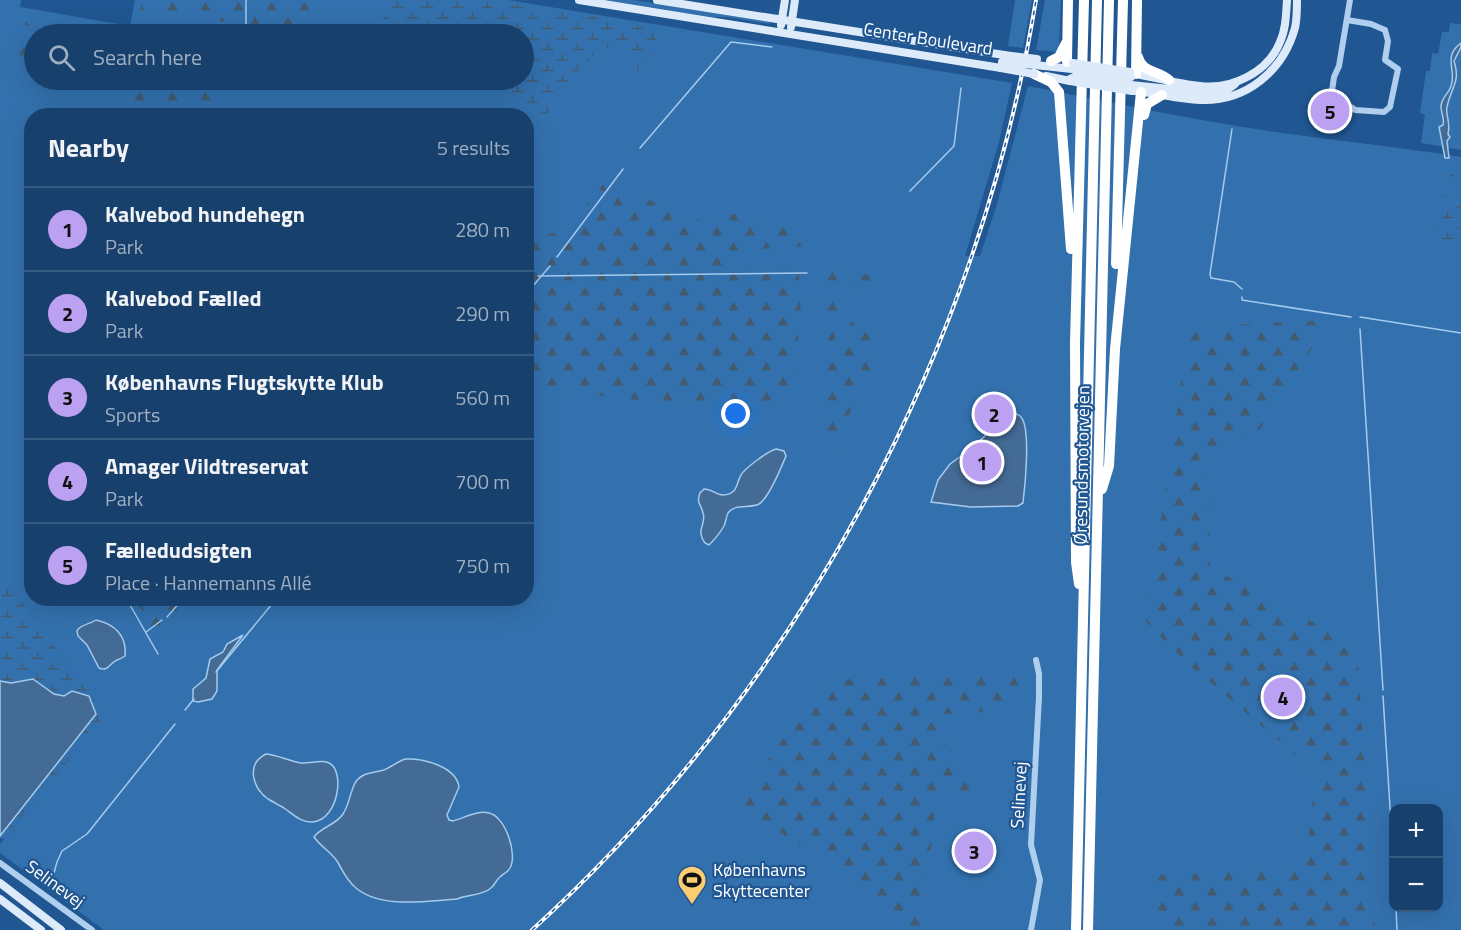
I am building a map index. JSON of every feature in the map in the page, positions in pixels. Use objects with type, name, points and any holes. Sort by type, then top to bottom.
[{"type":"highway","points":[[1068,0],[1067,40],[1070,66]]},
{"type":"highway","points":[[1084,0],[1075,343],[1076,562],[1084,614]]},
{"type":"highway","name":"Øresundsmotorvejen","points":[[1077,930],[1097,0]]},
{"type":"highway","name":"Øresundsmotorvejen","points":[[1088,930],[1109,0]]},
{"type":"highway","points":[[1098,504],[1108,466],[1115,349],[1124,0]]},
{"type":"highway","points":[[1115,349],[1131,195],[1137,0]]},
{"type":"highway","points":[[1051,61],[1059,57],[1067,40]]},
{"type":"highway","points":[[1137,40],[1140,64],[1144,69],[1162,74],[1169,80]]},
{"type":"highway","points":[[1035,66],[1057,87],[1063,126],[1075,343]]},
{"type":"highway","points":[[1063,126],[1069,80]]},
{"type":"highway","points":[[1131,195],[1139,168],[1145,108],[1147,104],[1162,95]]},
{"type":"street","name":"Center Boulevard","points":[[579,0],[965,62],[1002,62],[1035,66],[1051,61],[1135,82],[1162,95],[1202,100],[1222,99],[1244,92],[1266,77],[1287,49],[1296,26],[1297,0]]},
{"type":"street","name":"Center Boulevard","points":[[657,0],[926,44],[1002,62],[1035,66],[1069,80],[1135,82],[1169,80],[1201,87],[1219,86],[1237,81],[1259,69]]},
{"type":"street","points":[[780,32],[785,0]]},
{"type":"street","points":[[791,33],[795,0]]},
{"type":"street","points":[[1266,77],[1259,69],[1270,58],[1280,42],[1285,24],[1287,0]]},
{"type":"street","points":[[1347,20],[1384,29],[1388,41],[1385,60],[1398,69],[1390,107],[1384,112],[1355,110],[1350,105],[1337,103],[1330,98],[1334,77],[1339,68],[1350,0]]},
{"type":"street","points":[[1035,66],[1070,66],[1069,80]]},
{"type":"street","points":[[1135,82],[1209,93],[1227,90],[1237,81]]},
{"type":"street","name":"Selinevej","points":[[1031,930],[1040,880],[1031,845],[1039,697],[1039,674],[1036,660]]},
{"type":"street","name":"Selinevej","points":[[0,863],[92,930]]},
{"type":"street","points":[[0,883],[61,930]]},
{"type":"street","points":[[0,899],[41,930]]},
{"type":"green space","points":[[0,0],[21,0],[20,7],[118,24],[24,24],[24,90],[534,90],[534,24],[130,24],[135,0],[508,0],[1012,83],[999,142],[965,256],[980,256],[997,204],[1028,86],[1232,125],[1461,157],[1461,930],[104,930],[0,853],[0,844],[105,715],[25,606],[534,606],[534,108],[24,108],[24,605],[0,572]]},
{"type":"green space","points":[[142,0],[318,0],[320,6],[310,17],[297,24],[235,24],[179,12],[140,13]]},
{"type":"green space","points":[[388,0],[494,0],[636,24],[655,34],[659,47],[638,72],[635,58],[618,48],[602,47],[567,82],[543,119],[538,118],[534,113],[534,108],[529,108],[509,90],[534,90],[534,24],[382,24]]},
{"type":"green space","points":[[604,0],[634,0],[770,22],[769,24],[727,17],[712,17]]},
{"type":"green space","points":[[1015,0],[1032,0],[1023,48],[1008,46]]},
{"type":"green space","points":[[1045,0],[1061,0],[1057,52],[1036,50]]},
{"type":"green space","points":[[29,20],[36,24],[25,24]]},
{"type":"green space","points":[[1450,23],[1461,24],[1461,150],[1421,143],[1425,115],[1420,113],[1426,71],[1430,71],[1432,53],[1438,54],[1442,32],[1449,32]]},
{"type":"green space","points":[[24,36],[24,72],[18,73],[18,60]]},
{"type":"green space","points":[[124,90],[226,90],[231,95],[235,108],[143,108]]},
{"type":"green space","points":[[1445,158],[1449,158],[1460,173],[1457,181],[1443,192],[1445,201],[1458,199],[1461,201],[1459,235],[1451,251],[1442,246],[1435,237],[1444,212],[1440,194],[1450,174]]},
{"type":"green space","points":[[605,182],[701,221],[743,212],[773,225],[806,231],[810,246],[748,250],[726,259],[734,266],[798,265],[801,301],[794,387],[770,414],[534,389],[534,242],[539,234],[565,233]]},
{"type":"green space","points":[[828,266],[890,279],[864,295],[835,282],[834,289],[838,299],[834,350],[859,309],[880,361],[874,380],[866,386],[857,385],[852,408],[835,452],[825,453],[825,335]]},
{"type":"green space","points":[[1330,320],[1260,429],[1208,461],[1210,567],[1357,646],[1375,930],[1151,930],[1154,875],[1305,869],[1316,772],[1186,662],[1146,622],[1189,327]]},
{"type":"green space","points":[[0,572],[106,715],[4,839],[0,836],[96,714],[64,696],[54,694],[33,679],[10,683],[0,681]]},
{"type":"green space","points":[[139,606],[196,606],[162,644]]},
{"type":"green space","points":[[1034,673],[1034,693],[1011,689],[1000,706],[971,715],[926,713],[974,792],[937,794],[922,930],[897,930],[861,879],[735,807],[824,680]]},
{"type":"shaded area","points":[[1461,43],[1454,61],[1456,80],[1447,110],[1450,137],[1447,141],[1449,158],[1445,158],[1439,127],[1443,125],[1441,104],[1450,89],[1452,80],[1452,53]]},
{"type":"shaded area","points":[[1012,412],[1021,417],[1026,433],[1023,503],[1018,506],[971,507],[931,502],[938,480],[950,464]]},
{"type":"shaded area","points":[[776,449],[784,451],[786,456],[767,496],[759,504],[731,510],[717,536],[709,545],[705,543],[701,534],[704,517],[699,501],[700,493],[704,489],[721,495],[731,493],[747,469]]},
{"type":"shaded area","points":[[96,620],[109,624],[124,642],[125,656],[114,661],[105,669],[99,668],[77,631],[82,626]]},
{"type":"shaded area","points":[[243,635],[217,670],[217,691],[212,699],[193,701],[193,689],[206,678],[210,659],[223,652],[227,644]]},
{"type":"shaded area","points":[[33,679],[54,694],[64,696],[72,691],[89,696],[96,714],[0,836],[0,681],[11,683]]},
{"type":"shaded area","points":[[266,754],[301,763],[326,762],[334,767],[338,784],[337,794],[329,813],[313,822],[305,821],[262,794],[253,776],[256,764]]},
{"type":"shaded area","points":[[405,759],[437,765],[457,780],[459,787],[447,815],[449,820],[453,821],[485,812],[495,816],[505,828],[511,845],[512,862],[509,869],[487,891],[457,899],[432,901],[404,902],[378,899],[356,888],[347,879],[335,858],[314,837],[343,814],[358,779],[384,770]]},
{"type":"waterway","points":[[246,0],[246,24]]},
{"type":"waterway","points":[[640,148],[731,42],[772,47]]},
{"type":"waterway","points":[[910,191],[954,146],[961,88]]},
{"type":"waterway","points":[[1232,129],[1210,274],[1211,278],[1234,282],[1242,289]]},
{"type":"waterway","points":[[557,257],[623,169]]},
{"type":"waterway","points":[[534,285],[550,266]]},
{"type":"waterway","points":[[538,276],[807,273]]},
{"type":"waterway","points":[[1242,297],[1242,300],[1351,317]]},
{"type":"waterway","points":[[1360,317],[1461,333]]},
{"type":"waterway","points":[[1360,329],[1383,690]]},
{"type":"waterway","points":[[131,606],[158,654]]},
{"type":"waterway","points":[[167,617],[177,606]]},
{"type":"waterway","points":[[216,672],[270,606]]},
{"type":"waterway","points":[[146,632],[162,620]]},
{"type":"waterway","points":[[1383,696],[1393,858]]},
{"type":"waterway","points":[[185,710],[194,699]]},
{"type":"waterway","points":[[51,884],[62,851],[87,834],[175,724]]},
{"type":"waterway","points":[[1396,912],[1397,930]]},
{"type":"railway","points":[[532,930],[627,835],[714,733],[793,623],[862,507],[921,386],[970,260],[1009,131],[1036,0]]},
{"type":"place","name":"Fælledudsigten","points":[[1330,111]]},
{"type":"place","name":"Kalvebod Fælled","points":[[994,414]]},
{"type":"place","name":"Kalvebod hundehegn","points":[[982,462]]},
{"type":"place","name":"Amager Vildtreservat","points":[[1283,697]]},
{"type":"place","name":"Københavns Flugtskytte Klub","points":[[974,851]]},
{"type":"place","name":"Københavns Skyttecenter","points":[[692,906]]}]
